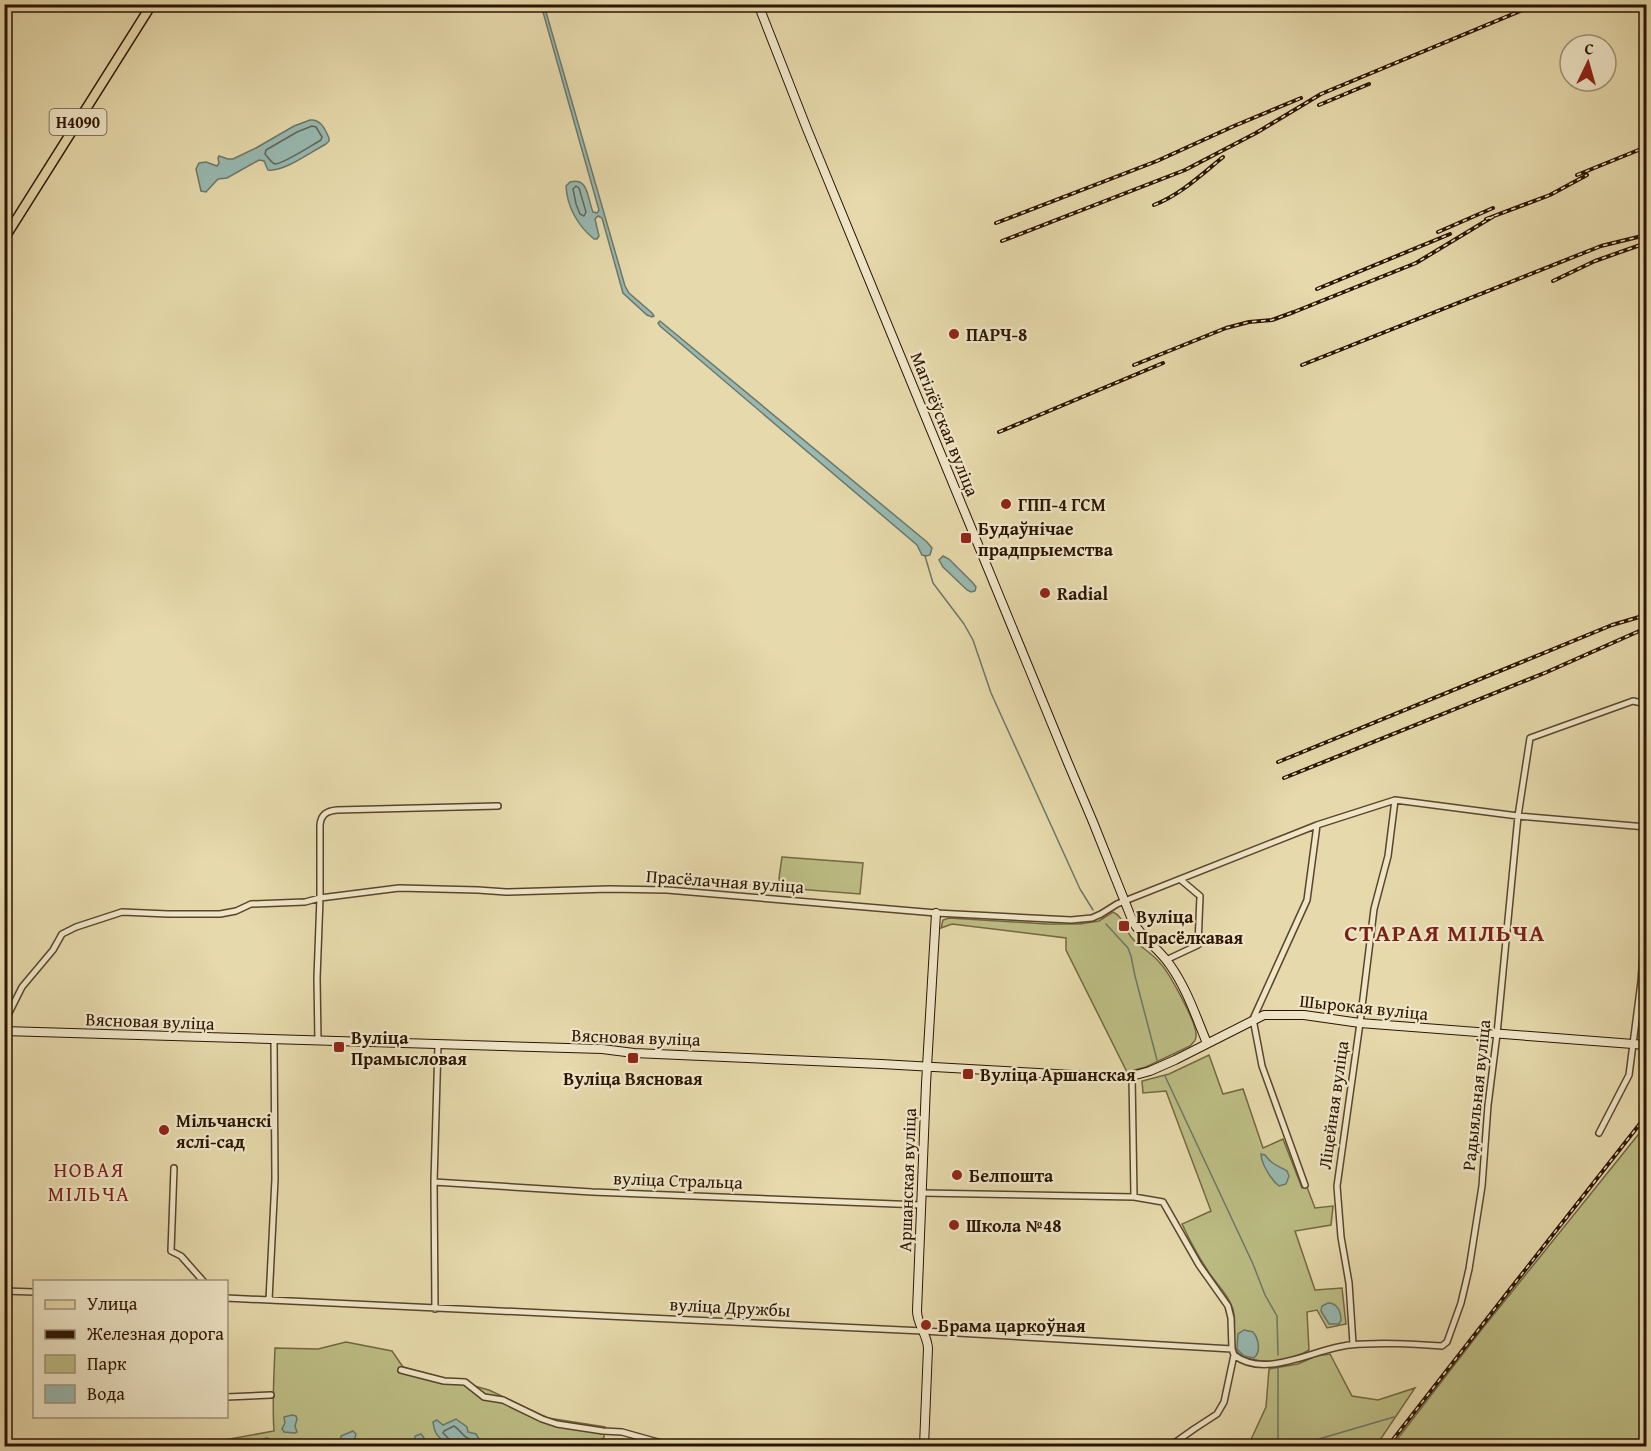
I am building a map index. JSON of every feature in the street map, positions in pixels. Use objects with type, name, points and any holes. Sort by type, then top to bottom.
[{"type":"main road","name":"Н4090","points":[[4,239],[152,4]]},
{"type":"street","name":"Магілёўская вуліца","points":[[758,4],[807,129],[1133,922],[1140,933],[1171,966],[1188,998],[1207,1043]]},
{"type":"street","name":"Радыяльная вуліца","points":[[1233,1352],[1238,1358],[1248,1361],[1274,1364],[1353,1344],[1397,1343],[1442,1346],[1447,1342],[1461,1303],[1469,1269],[1482,1186],[1488,1105],[1518,816],[1530,738],[1633,701],[1647,704]]},
{"type":"street","name":"Прасёлачная вуліца","points":[[4,1023],[22,987],[53,950],[62,934],[122,912],[220,914],[236,911],[251,903],[305,902],[399,888],[506,892],[639,889],[936,913],[1081,920],[1101,914],[1124,901],[1317,825],[1395,800]]},
{"type":"street","points":[[1395,800],[1518,816],[1647,827]]},
{"type":"street","name":"Ліцейная вуліца","points":[[1353,1344],[1349,1283],[1341,1237],[1337,1186],[1374,909],[1388,856],[1395,800]]},
{"type":"street","points":[[318,1041],[320,825],[324,814],[337,810],[498,806]]},
{"type":"street","points":[[1305,1185],[1262,1066],[1253,1019],[1307,900],[1317,825]]},
{"type":"street","points":[[1166,960],[1198,945],[1200,896],[1181,880]]},
{"type":"street","name":"Аршанская вуліца","points":[[924,1446],[928,1339],[917,1316],[936,913]]},
{"type":"street","points":[[1599,1133],[1629,1075],[1647,913]]},
{"type":"street","name":"Шырокая вуліца","points":[[1253,1019],[1264,1015],[1281,1014],[1360,1023],[1647,1045]]},
{"type":"street","name":"Вясновая вуліца","points":[[4,1031],[602,1049],[634,1053],[1110,1077],[1132,1076],[1150,1071],[1253,1019]]},
{"type":"street","points":[[269,1300],[275,1179],[274,1040]]},
{"type":"street","points":[[435,1309],[434,1182],[438,1045]]},
{"type":"street","points":[[1132,1076],[1134,1197]]},
{"type":"street","points":[[174,1168],[171,1251],[181,1256],[203,1280]]},
{"type":"street","name":"вуліца Стральца","points":[[434,1182],[592,1192],[921,1205]]},
{"type":"street","points":[[922,1193],[1134,1197],[1163,1202],[1199,1265],[1228,1306],[1233,1352],[1224,1402],[1217,1414],[1170,1446]]},
{"type":"street","points":[[4,1291],[33,1293]]},
{"type":"street","name":"вуліца Дружбы","points":[[228,1298],[923,1331],[1233,1352]]},
{"type":"street","points":[[401,1370],[444,1381],[465,1382],[484,1397],[503,1400],[547,1422],[570,1427],[622,1432],[672,1446]]},
{"type":"street","points":[[228,1397],[271,1395]]},
{"type":"green space","points":[[782,857],[863,863],[860,894],[784,888],[780,885],[779,878]]},
{"type":"green space","points":[[1113,912],[1119,917],[1132,938],[1164,968],[1187,1009],[1196,1036],[1190,1046],[1146,1067],[1127,1072],[1066,950],[1066,938],[952,924],[941,928],[943,920],[949,918],[1080,924],[1099,921]]},
{"type":"green space","points":[[1209,1055],[1223,1094],[1243,1089],[1263,1148],[1283,1139],[1302,1188],[1307,1187],[1315,1208],[1333,1206],[1331,1225],[1295,1231],[1315,1290],[1342,1288],[1346,1324],[1327,1328],[1317,1310],[1307,1312],[1309,1350],[1293,1358],[1260,1361],[1238,1353],[1234,1341],[1233,1308],[1203,1263],[1182,1224],[1211,1211],[1166,1091],[1143,1093],[1142,1081],[1169,1074]]},
{"type":"green space","points":[[1646,1125],[1646,1446],[1392,1446],[1482,1329]]},
{"type":"green space","points":[[346,1342],[392,1351],[403,1367],[489,1390],[548,1418],[605,1427],[604,1437],[598,1446],[191,1446],[274,1431],[275,1348],[318,1349]]},
{"type":"green space","points":[[1330,1354],[1352,1396],[1378,1400],[1415,1388],[1376,1446],[1248,1446],[1266,1407],[1269,1369],[1298,1364],[1316,1356]]},
{"type":"water","points":[[541,5],[544,5],[625,286],[629,293],[652,313],[654,316],[652,317],[623,293],[602,218],[598,216],[595,219],[599,236],[594,239],[578,222],[571,209],[566,186],[576,181],[584,186],[593,212],[597,213],[599,210]]},
{"type":"water","points":[[310,120],[317,121],[324,128],[329,138],[326,144],[289,165],[274,170],[268,170],[264,161],[259,160],[227,178],[218,179],[206,192],[201,191],[196,169],[199,163],[206,162],[217,166],[219,156],[233,159],[294,126]]},
{"type":"water","points":[[660,321],[927,542],[932,548],[930,555],[922,555],[917,545],[660,326],[658,323]]},
{"type":"water","points":[[943,556],[973,583],[976,587],[975,591],[967,590],[943,567],[939,560]]},
{"type":"water","points":[[1261,1154],[1287,1171],[1289,1176],[1286,1184],[1279,1186],[1273,1180]]},
{"type":"water","points":[[1328,1303],[1334,1304],[1339,1311],[1341,1320],[1339,1324],[1329,1324],[1321,1311],[1322,1306]]},
{"type":"water","points":[[1244,1330],[1253,1332],[1257,1338],[1258,1349],[1254,1358],[1244,1356],[1237,1349],[1238,1334]]},
{"type":"water","points":[[292,1415],[297,1419],[295,1426],[297,1432],[284,1432],[282,1429],[285,1423],[284,1417]]},
{"type":"water","points":[[456,1419],[467,1427],[468,1432],[476,1434],[479,1439],[478,1444],[476,1446],[459,1444],[448,1446],[435,1431],[433,1422],[437,1420],[443,1425]]},
{"type":"water","points":[[353,1431],[356,1434],[351,1443],[346,1446],[335,1446],[334,1441],[344,1444],[341,1436]]},
{"type":"water","points":[[421,1434],[424,1438],[422,1444],[424,1446],[390,1446],[396,1443],[413,1445],[415,1436]]},
{"type":"water","points":[[267,1438],[273,1441],[275,1446],[244,1446],[250,1442]]},
{"type":"waterway","points":[[925,556],[933,583],[964,624],[973,640],[991,693],[1080,889],[1093,910]]},
{"type":"waterway","points":[[1106,924],[1128,948],[1157,1060]]},
{"type":"waterway","points":[[1165,1076],[1253,1264],[1265,1295],[1277,1316],[1278,1355]]},
{"type":"waterway","points":[[1278,1368],[1278,1446]]},
{"type":"waterway","points":[[1295,1446],[1394,1417]]},
{"type":"waterway","points":[[1403,1443],[1412,1446]]},
{"type":"railway","points":[[1002,241],[1185,170],[1256,133],[1321,94],[1537,4]]},
{"type":"railway","points":[[1319,105],[1369,84]]},
{"type":"railway","points":[[996,223],[1157,161],[1301,98]]},
{"type":"railway","points":[[1577,175],[1646,147]]},
{"type":"railway","points":[[1154,205],[1181,190],[1223,157]]},
{"type":"railway","points":[[1486,219],[1550,195],[1587,175]]},
{"type":"railway","points":[[1438,232],[1493,208]]},
{"type":"railway","points":[[1134,365],[1226,328],[1249,322],[1272,320],[1416,263],[1494,216]]},
{"type":"railway","points":[[1317,289],[1450,234]]},
{"type":"railway","points":[[1302,365],[1601,246],[1646,235]]},
{"type":"railway","points":[[1553,281],[1595,261],[1646,243]]},
{"type":"railway","points":[[999,432],[1163,363]]},
{"type":"railway","points":[[1278,762],[1612,625],[1646,615]]},
{"type":"railway","points":[[1284,778],[1547,672],[1646,628]]},
{"type":"railway","points":[[1388,1446],[1646,1116]]},
{"type":"place","name":"ПАРЧ-8","points":[[954,334]]},
{"type":"place","name":"ГПП-4 ГСМ","points":[[1006,504]]},
{"type":"place","name":"Будаўнічае прадпрыемства","points":[[966,538]]},
{"type":"place","name":"Radial","points":[[1045,593]]},
{"type":"place","name":"Вуліца Прасёлкавая","points":[[1124,926]]},
{"type":"place","name":"Вуліца Прамысловая","points":[[339,1047]]},
{"type":"place","name":"Вуліца Вясновая","points":[[633,1058]]},
{"type":"place","name":"Вуліца Аршанская","points":[[968,1074]]},
{"type":"place","name":"Мільчанскі яслі-сад","points":[[164,1130]]},
{"type":"place","name":"Белпошта","points":[[957,1175]]},
{"type":"place","name":"Школа №48","points":[[954,1225]]},
{"type":"place","name":"Брама царкоўная","points":[[926,1325]]},
{"type":"district","name":"СТАРАЯ МІЛЬЧА","points":[[1445,932]]},
{"type":"district","name":"НОВАЯ МІЛЬЧА","points":[[89,1181]]}]
